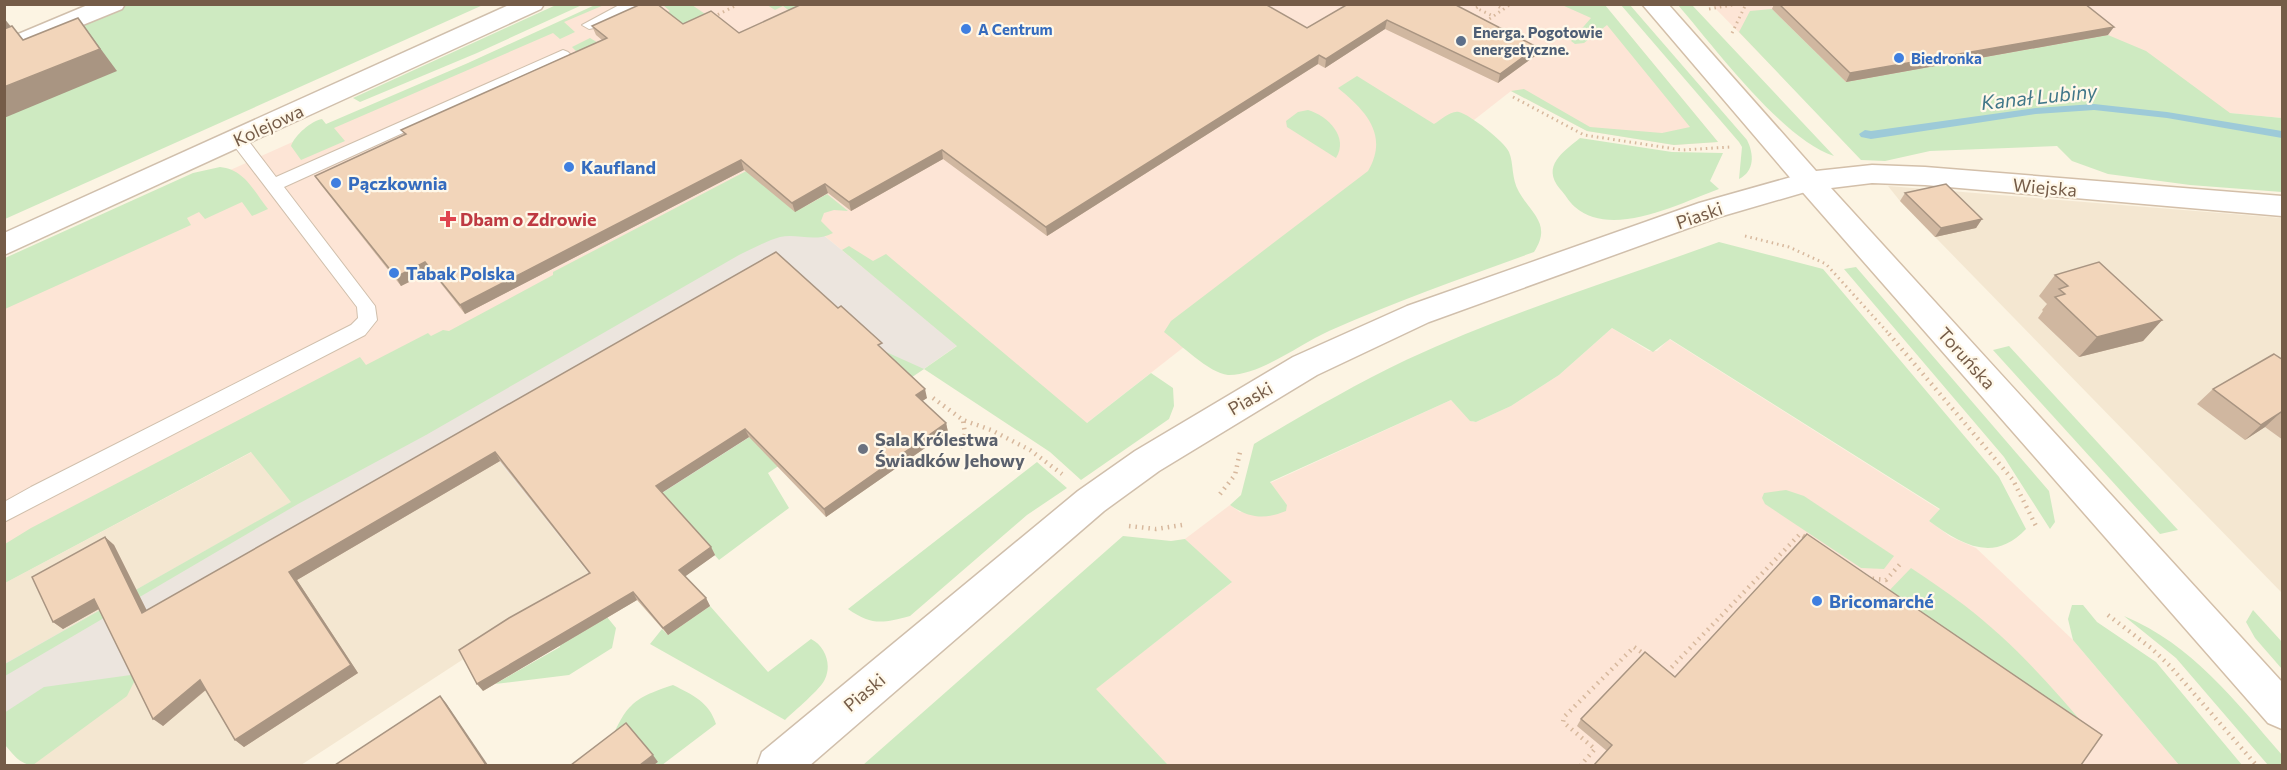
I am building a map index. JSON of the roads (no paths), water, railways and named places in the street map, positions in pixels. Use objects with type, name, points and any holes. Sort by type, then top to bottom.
[{"type":"street","points":[[4,49],[113,4]]},
{"type":"street","name":"Kolejowa","points":[[4,245],[532,4]]},
{"type":"street","name":"Toruńska","points":[[1654,4],[1809,181],[2283,710]]},
{"type":"street","name":"Wiejska","points":[[1809,181],[1872,174],[1925,176],[2283,206]]},
{"type":"street","name":"Piaski","points":[[777,765],[1091,501],[1147,461],[1295,372],[1428,310],[1709,210],[1809,181]]},
{"type":"lane","points":[[589,25],[634,4]]},
{"type":"lane","points":[[274,185],[563,55]]},
{"type":"lane","points":[[4,513],[49,487],[358,330],[368,320],[366,306],[238,139]]},
{"type":"waterway","name":"Kanał Lubiny","points":[[1865,134],[2036,111],[2094,107],[2167,115],[2282,135]]},
{"type":"place","name":"A Centrum","points":[[966,29]]},
{"type":"place","name":"Energa. Pogotowie energetyczne.","points":[[1461,41]]},
{"type":"place","name":"Biedronka","points":[[1899,58]]},
{"type":"place","name":"Kaufland","points":[[569,167]]},
{"type":"place","name":"Pączkownia","points":[[336,183]]},
{"type":"place","name":"Dbam o Zdrowie","points":[[448,219]]},
{"type":"place","name":"Tabak Polska","points":[[394,273]]},
{"type":"place","name":"Sala Królestwa Świadków Jehowy","points":[[863,449]]},
{"type":"place","name":"Bricomarché","points":[[1817,601]]}]
